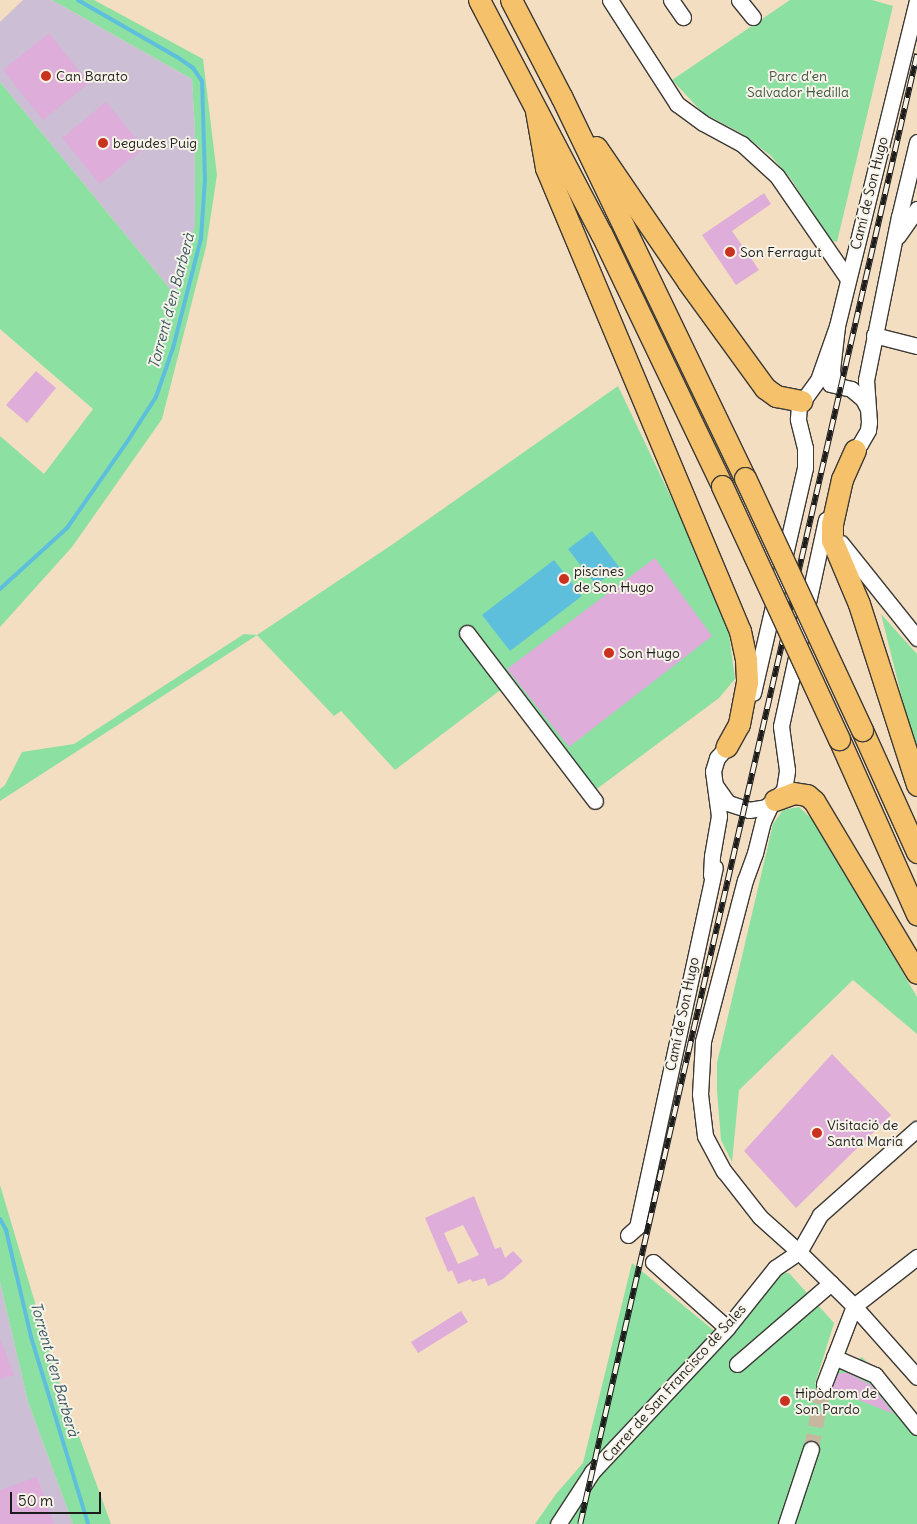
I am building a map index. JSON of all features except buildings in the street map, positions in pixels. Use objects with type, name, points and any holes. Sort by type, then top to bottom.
[{"type":"highway","points":[[479,0],[602,235],[722,486],[839,739],[917,914]]},
{"type":"highway","points":[[511,0],[562,98],[746,478],[917,852]]},
{"type":"highway","points":[[562,98],[688,282],[765,388],[776,396],[806,396]]},
{"type":"highway","points":[[536,112],[546,168],[740,631],[746,660],[747,682],[739,724],[726,747]]},
{"type":"highway","points":[[855,450],[842,479],[832,524],[832,540],[860,604],[917,785]]},
{"type":"highway","points":[[773,802],[790,793],[807,795],[814,801],[917,973]]},
{"type":"street","points":[[610,0],[677,104],[703,123],[742,144],[777,176],[848,279]]},
{"type":"street","points":[[671,0],[683,17]]},
{"type":"street","points":[[739,0],[753,17]]},
{"type":"street","name":"Camí de Son Hugo","points":[[841,385],[833,377],[832,370],[837,326],[917,1]]},
{"type":"street","points":[[744,810],[761,809],[773,802],[780,795],[787,781],[781,726],[823,531],[838,475],[868,430],[866,380],[899,216],[917,142]]},
{"type":"street","points":[[895,242],[904,225],[917,209]]},
{"type":"street","points":[[712,875],[712,856],[719,816],[714,763],[740,731],[747,716],[804,468],[805,448],[798,419],[806,396],[818,380],[837,326]]},
{"type":"street","points":[[806,396],[824,384],[850,384],[860,373],[874,335]]},
{"type":"street","points":[[874,335],[917,346]]},
{"type":"street","points":[[841,385],[863,399],[868,413]]},
{"type":"street","points":[[841,543],[917,638]]},
{"type":"street","points":[[467,633],[595,801]]},
{"type":"street","points":[[715,785],[728,803],[751,815],[754,828],[745,880],[703,1042],[700,1094],[706,1136],[724,1171],[754,1209],[854,1306],[917,1377]]},
{"type":"street","points":[[745,880],[763,821],[773,802]]},
{"type":"street","name":"Camí de Son Hugo","points":[[632,1231],[712,875],[719,857],[727,822],[736,811],[744,810]]},
{"type":"street","name":"Carrer de San Francisco de Sales","points":[[558,1524],[592,1472],[727,1328],[775,1268],[800,1252],[820,1215],[917,1129]]},
{"type":"street","points":[[824,1384],[854,1306],[917,1257]]},
{"type":"street","points":[[653,1262],[727,1328]]},
{"type":"street","points":[[737,1364],[831,1283]]},
{"type":"street","points":[[834,1357],[874,1375],[917,1427]]},
{"type":"street","points":[[786,1524],[811,1449]]},
{"type":"shaded area","points":[[23,0],[52,0],[192,79],[195,130],[195,225],[175,295],[0,82],[0,22]]},
{"type":"shaded area","points":[[0,1282],[28,1402],[73,1524],[0,1524]]},
{"type":"green space","points":[[52,0],[94,0],[203,59],[217,175],[206,247],[162,419],[72,547],[0,627],[0,436],[44,474],[93,409],[0,329],[0,82],[175,295],[195,225],[195,130],[192,79]]},
{"type":"green space","name":"Parc d'en Salvador Hedilla","points":[[790,0],[872,0],[893,6],[837,242],[830,240],[791,179],[770,155],[741,133],[703,113],[672,80]]},
{"type":"green space","name":"piscines de Son Hugo","points":[[618,386],[726,613],[735,679],[719,698],[586,797],[503,688],[395,770],[341,711],[334,716],[257,635],[393,544]]},
{"type":"green space","points":[[881,614],[917,654],[917,752],[912,738]]},
{"type":"green space","points":[[244,634],[257,635],[0,801],[0,789],[5,785],[22,752],[74,744]]},
{"type":"green space","points":[[799,807],[814,821],[917,997],[917,1034],[853,980],[739,1090],[732,1162],[721,1140],[717,1063],[773,824],[783,810]]},
{"type":"green space","points":[[0,1185],[55,1370],[111,1524],[73,1524],[28,1402],[0,1282]]},
{"type":"green space","name":"Hipòdrom de Son Pardo","points":[[632,1263],[724,1339],[780,1273],[789,1273],[834,1323],[815,1384],[828,1388],[838,1364],[854,1362],[862,1357],[917,1415],[917,1524],[535,1524],[556,1494],[583,1463]]},
{"type":"water","points":[[592,531],[619,567],[596,585],[568,549]]},
{"type":"water","points":[[554,560],[582,596],[510,651],[482,615]]},
{"type":"waterway","name":"Torrent d'en Barberà","points":[[0,589],[67,528],[156,397],[173,348],[201,238],[205,180],[202,81],[193,68],[177,57],[78,0]]},
{"type":"waterway","name":"Torrent d'en Barberà","points":[[0,1219],[6,1230],[31,1337],[88,1524]]},
{"type":"tunnel","points":[[811,1449],[824,1384]]},
{"type":"railway","points":[[580,1524],[917,54]]},
{"type":"place","name":"Can Barato","points":[[46,76]]},
{"type":"place","name":"begudes Puig","points":[[103,143]]},
{"type":"place","name":"Son Ferragut","points":[[730,252]]},
{"type":"place","name":"piscines de Son Hugo","points":[[564,579]]},
{"type":"place","name":"Son Hugo","points":[[609,653]]},
{"type":"place","name":"Visitació de Santa Maria","points":[[817,1133]]},
{"type":"place","name":"Hipòdrom de Son Pardo","points":[[785,1401]]}]
